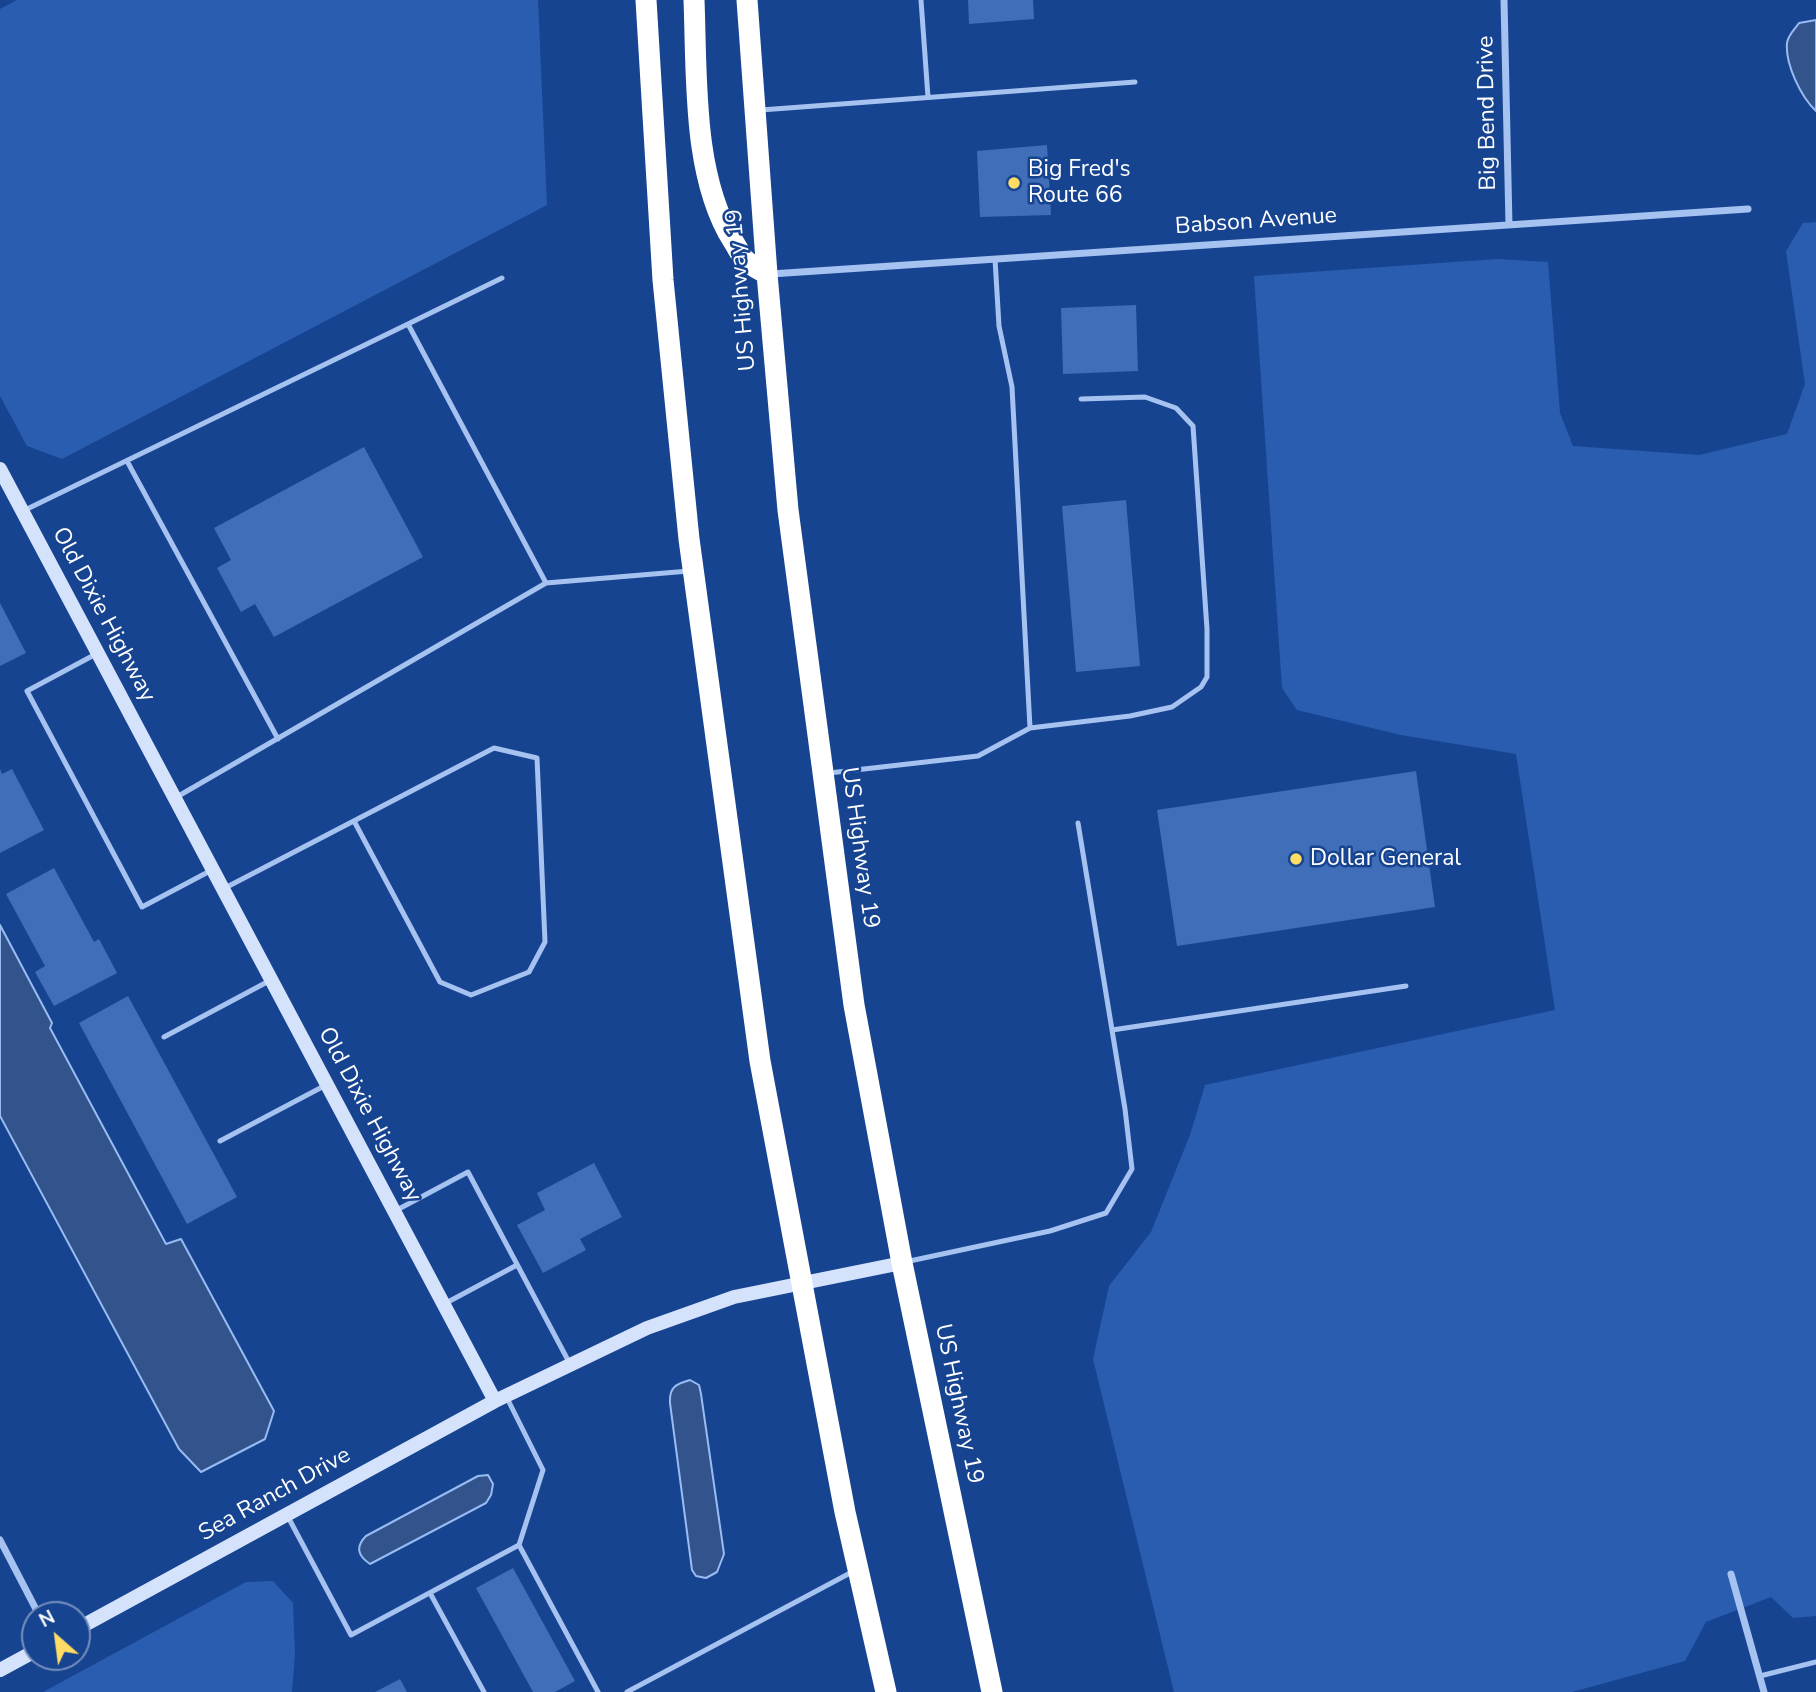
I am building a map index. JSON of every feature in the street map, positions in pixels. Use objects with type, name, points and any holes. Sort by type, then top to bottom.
[{"type":"highway","points":[[646,0],[663,280],[692,571],[760,1061],[801,1284],[858,1569],[886,1692]]},
{"type":"highway","points":[[694,0],[702,138],[707,176],[716,208],[729,235],[744,259],[767,274]]},
{"type":"highway","name":"US Highway 19","points":[[747,0],[788,510],[854,1005],[902,1263],[992,1692]]},
{"type":"street","name":"Big Bend Drive","points":[[1504,0],[1509,225]]},
{"type":"street","name":"Babson Avenue","points":[[767,274],[1748,209]]},
{"type":"street","name":"Old Dixie Highway","points":[[2,477],[444,1304],[501,1399]]},
{"type":"street","points":[[501,1399],[659,1323],[734,1297],[902,1263]]},
{"type":"street","name":"Sea Ranch Drive","points":[[91,1621],[501,1399]]},
{"type":"street","points":[[0,1540],[32,1601]]},
{"type":"street","points":[[1731,1574],[1764,1692]]},
{"type":"street","points":[[0,1670],[21,1659]]},
{"type":"lane","points":[[921,0],[928,97]]},
{"type":"lane","points":[[755,111],[1135,82]]},
{"type":"lane","points":[[995,259],[999,326],[1012,387],[1030,729]]},
{"type":"lane","points":[[23,512],[502,278]]},
{"type":"lane","points":[[408,324],[546,583]]},
{"type":"lane","points":[[822,774],[978,756],[1030,729],[1130,716],[1172,707],[1201,687],[1207,677],[1207,629],[1193,426],[1176,408],[1145,397],[1081,399]]},
{"type":"lane","points":[[127,461],[278,739]]},
{"type":"lane","points":[[175,798],[546,583],[692,571]]},
{"type":"lane","points":[[98,653],[27,691],[142,907],[213,870]]},
{"type":"lane","points":[[223,889],[494,748],[537,758],[545,942],[529,972],[471,995],[440,982],[354,821]]},
{"type":"lane","points":[[902,1263],[1049,1231],[1106,1213],[1132,1169],[1078,823]]},
{"type":"lane","points":[[164,1037],[271,979]]},
{"type":"lane","points":[[1112,1030],[1406,986]]},
{"type":"lane","points":[[220,1141],[327,1085]]},
{"type":"lane","points":[[395,1211],[468,1172],[570,1365]]},
{"type":"lane","points":[[444,1304],[517,1265]]},
{"type":"lane","points":[[287,1515],[351,1635],[519,1545],[543,1470],[501,1399]]},
{"type":"lane","points":[[519,1545],[598,1692]]},
{"type":"lane","points":[[627,1692],[858,1569]]},
{"type":"lane","points":[[430,1592],[484,1692]]},
{"type":"lane","points":[[1760,1676],[1816,1662]]},
{"type":"shaded area","points":[[17,0],[538,0],[547,205],[62,459],[27,446],[0,396],[0,9]]},
{"type":"shaded area","points":[[1816,20],[1816,111],[1795,80],[1787,43],[1799,23]]},
{"type":"shaded area","points":[[1816,222],[1816,1616],[1793,1618],[1771,1597],[1706,1622],[1685,1661],[1572,1692],[1174,1692],[1093,1359],[1109,1286],[1151,1232],[1190,1135],[1205,1085],[1555,1010],[1516,754],[1401,735],[1297,710],[1282,688],[1254,276],[1497,259],[1548,262],[1560,413],[1573,446],[1699,455],[1787,434],[1805,384],[1786,251],[1803,223]]},
{"type":"shaded area","points":[[0,925],[52,1023],[50,1028],[166,1244],[181,1239],[274,1411],[265,1439],[201,1472],[179,1449],[0,1116]]},
{"type":"shaded area","points":[[690,1380],[699,1385],[701,1394],[724,1554],[717,1572],[706,1578],[696,1576],[692,1570],[670,1403],[674,1387]]},
{"type":"shaded area","points":[[488,1475],[493,1484],[486,1503],[370,1564],[361,1555],[360,1544],[366,1536],[478,1476]]},
{"type":"shaded area","points":[[273,1581],[293,1603],[295,1653],[292,1692],[43,1692],[82,1671],[91,1671],[91,1666],[246,1582]]},
{"type":"building","points":[[968,0],[1033,0],[1034,19],[969,24]]},
{"type":"building","name":"Big Fred's Route 66","points":[[1047,145],[1051,215],[980,217],[977,151]]},
{"type":"building","points":[[1136,305],[1138,371],[1063,374],[1061,308]]},
{"type":"building","points":[[364,447],[423,557],[274,637],[255,604],[241,612],[217,568],[231,560],[214,528]]},
{"type":"building","points":[[1126,500],[1140,666],[1076,672],[1062,506]]},
{"type":"building","points":[[0,603],[26,653],[0,666]]},
{"type":"building","points":[[0,769],[2,774],[12,769],[44,830],[0,853]]},
{"type":"building","name":"Dollar General","points":[[1416,771],[1435,907],[1177,946],[1157,810]]},
{"type":"building","points":[[54,868],[94,942],[99,939],[117,973],[54,1006],[35,972],[45,966],[6,894]]},
{"type":"building","points":[[128,996],[237,1197],[187,1224],[79,1023]]},
{"type":"building","points":[[594,1163],[622,1217],[580,1239],[586,1250],[543,1273],[517,1225],[545,1210],[537,1193]]},
{"type":"building","points":[[513,1568],[575,1681],[555,1692],[533,1692],[476,1588]]},
{"type":"building","points":[[400,1679],[407,1692],[375,1692]]},
{"type":"place","name":"Big Fred's Route 66","points":[[1014,183]]},
{"type":"place","name":"Dollar General","points":[[1296,859]]}]
